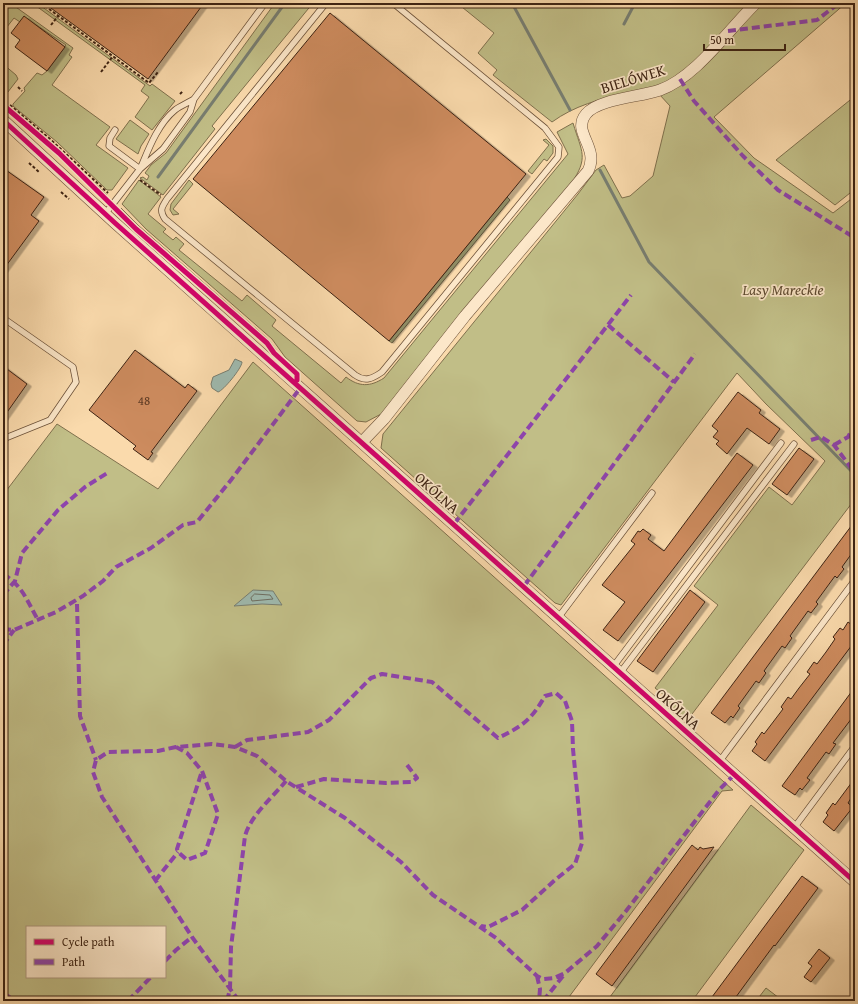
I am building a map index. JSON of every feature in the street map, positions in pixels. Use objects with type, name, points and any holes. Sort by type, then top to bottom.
[{"type":"street","name":"BIELÓWEK","points":[[362,442],[384,419],[465,316],[588,171],[592,157],[581,128],[586,114],[596,106],[648,93],[671,85],[706,57],[756,3]]},
{"type":"street","name":"OKÓLNA","points":[[3,120],[105,214],[855,882]]},
{"type":"lane","points":[[105,214],[140,169],[163,149],[190,112],[194,99],[265,3]]},
{"type":"lane","points":[[326,3],[167,199],[161,209],[165,219],[360,379],[368,380],[382,372],[558,157],[559,147],[545,128],[393,3]]},
{"type":"lane","points":[[140,169],[154,138],[174,110],[194,99]]},
{"type":"lane","points":[[115,130],[110,138],[109,146],[140,169]]},
{"type":"lane","points":[[3,318],[73,367],[76,382],[50,420],[3,439]]},
{"type":"lane","points":[[617,670],[781,443]]},
{"type":"lane","points":[[617,670],[794,444]]},
{"type":"lane","points":[[558,618],[652,493]]},
{"type":"lane","points":[[720,762],[855,580]]},
{"type":"lane","points":[[794,828],[855,746]]},
{"type":"path","points":[[42,3],[149,83],[158,72]]},
{"type":"path","points":[[51,24],[58,15]]},
{"type":"path","points":[[101,72],[113,56]]},
{"type":"path","points":[[18,87],[22,91]]},
{"type":"path","points":[[180,94],[183,91]]},
{"type":"path","points":[[10,104],[108,193]]},
{"type":"path","points":[[3,105],[17,118],[38,133],[112,204]]},
{"type":"path","points":[[30,163],[39,172]]},
{"type":"path","points":[[140,179],[167,199]]},
{"type":"path","points":[[61,192],[69,199]]},
{"type":"green space","points":[[32,3],[37,3],[150,86],[152,84],[175,101],[152,130],[135,117],[149,97],[141,91],[145,85]]},
{"type":"green space","points":[[275,3],[313,3],[212,126],[215,129],[163,195],[140,178],[143,177],[147,180],[149,176],[145,173],[151,165],[166,153]]},
{"type":"green space","points":[[457,3],[751,3],[709,49],[672,79],[655,87],[607,98],[578,107],[552,122],[493,75],[497,70],[478,53],[494,33]]},
{"type":"green space","name":"Lasy Mareckie","points":[[761,3],[846,3],[714,117],[754,158],[833,213],[855,196],[855,499],[686,722],[660,701],[664,695],[655,688],[718,605],[694,586],[769,487],[792,505],[825,461],[766,404],[737,373],[561,605],[555,603],[381,448],[383,434],[596,170],[604,165],[622,198],[630,196],[653,176],[670,106],[659,94]]},
{"type":"green space","points":[[13,5],[73,48],[69,55],[72,57],[52,85],[110,127],[96,145],[128,168],[112,190],[107,190],[57,142],[13,106],[13,104],[25,91],[24,88],[37,73],[42,75],[47,71],[66,45],[24,17],[20,22],[14,18],[3,32],[3,12],[9,6]]},
{"type":"green space","points":[[3,64],[16,75],[18,79],[4,97]]},
{"type":"green space","points":[[855,96],[855,189],[835,205],[776,160]]},
{"type":"green space","points":[[8,105],[39,131],[107,195],[38,131],[15,114]]},
{"type":"green space","points":[[130,120],[149,134],[141,146],[138,154],[116,139]]},
{"type":"green space","points":[[573,123],[581,148],[582,161],[577,175],[571,184],[383,413],[366,422],[357,421],[285,357],[272,339],[146,229],[122,204],[139,180],[161,197],[148,214],[166,229],[163,232],[173,240],[176,237],[184,244],[179,250],[242,301],[247,295],[276,320],[272,326],[341,383],[346,377],[355,383],[365,385],[374,383],[384,378],[568,154],[557,132]]},
{"type":"green space","points":[[546,139],[553,146],[553,153],[547,161],[544,159],[532,174],[528,171],[549,145],[543,140]]},
{"type":"green space","points":[[189,180],[193,184],[173,209],[179,214],[173,215],[170,210],[171,204]]},
{"type":"green space","points":[[507,197],[510,200],[392,343],[389,341]]},
{"type":"green space","points":[[121,208],[139,226],[269,340],[276,350],[269,341],[136,225]]},
{"type":"green space","points":[[253,362],[733,790],[722,791],[566,1001],[3,1001],[3,495],[57,424],[158,489]]},
{"type":"green space","points":[[751,805],[804,850],[692,1001],[607,1001]]},
{"type":"green space","points":[[766,988],[783,1001],[756,1001]]},
{"type":"water","points":[[235,359],[242,362],[241,365],[228,384],[218,392],[212,388],[211,384],[213,377],[229,370]]},
{"type":"water","points":[[253,590],[273,591],[282,605],[262,604],[234,606]]},
{"type":"building","points":[[44,3],[204,3],[148,79]]},
{"type":"building","points":[[330,13],[526,174],[389,341],[193,179]]},
{"type":"building","points":[[24,16],[65,47],[47,71],[15,47],[20,40],[11,33]]},
{"type":"building","points":[[3,168],[44,197],[31,215],[39,221],[3,270]]},
{"type":"building","points":[[135,350],[185,388],[188,384],[197,391],[151,452],[153,453],[148,460],[133,449],[136,446],[89,410]]},
{"type":"building","points":[[3,366],[27,384],[3,418]]},
{"type":"building","points":[[738,392],[761,410],[759,413],[780,429],[769,444],[747,428],[727,454],[716,444],[719,441],[713,437],[718,431],[712,426]]},
{"type":"building","points":[[799,448],[814,459],[787,495],[772,484]]},
{"type":"building","points":[[737,453],[753,465],[618,641],[603,630],[625,602],[602,585],[635,544],[631,541],[638,531],[640,532],[643,529],[651,535],[648,539],[664,551]]},
{"type":"building","points":[[855,521],[855,549],[842,567],[844,569],[837,578],[835,576],[816,602],[818,604],[811,613],[808,611],[790,636],[792,638],[785,648],[782,646],[764,671],[766,673],[759,683],[756,681],[738,706],[740,708],[733,718],[731,716],[725,723],[711,713]]},
{"type":"building","points":[[690,590],[705,602],[653,672],[637,661]]},
{"type":"building","points":[[848,622],[855,627],[855,641],[765,761],[752,751],[757,744],[755,742],[762,732],[764,734],[783,709],[781,707],[788,697],[791,699],[810,674],[807,672],[814,662],[817,664],[826,652],[835,639],[833,637],[840,628],[843,630]]},
{"type":"building","points":[[855,687],[855,714],[833,743],[836,744],[829,754],[826,752],[807,778],[810,780],[802,790],[800,788],[795,795],[782,786]]},
{"type":"building","points":[[855,778],[855,792],[848,803],[853,807],[834,831],[823,822],[828,815],[826,813],[833,803],[835,805]]},
{"type":"building","points":[[692,845],[698,850],[700,847],[703,849],[714,847],[612,986],[596,974]]},
{"type":"building","points":[[802,876],[818,888],[775,946],[774,945],[733,1001],[709,1001]]},
{"type":"building","points":[[819,949],[830,958],[811,982],[804,977],[812,966],[808,963]]},
{"type":"waterway","points":[[158,177],[285,3]]},
{"type":"waterway","points":[[512,3],[570,110]]},
{"type":"waterway","points":[[624,24],[635,3]]},
{"type":"waterway","points":[[600,170],[649,262],[855,475]]},
{"type":"marked path","points":[[728,31],[817,20],[839,3]]},
{"type":"marked path","points":[[680,79],[694,101],[743,156],[778,190],[855,238]]},
{"type":"marked path","points":[[454,524],[631,295]]},
{"type":"marked path","points":[[608,325],[674,382]]},
{"type":"marked path","points":[[524,586],[695,354]]},
{"type":"marked path","points":[[3,629],[14,630],[56,612],[83,596],[103,581],[116,567],[151,548],[183,525],[197,522],[231,480],[301,387]]},
{"type":"marked path","points":[[834,445],[848,437],[855,424]]},
{"type":"marked path","points":[[811,440],[821,437],[834,445],[855,473]]},
{"type":"marked path","points":[[3,595],[15,581],[22,553],[58,510],[85,487],[109,472]]},
{"type":"marked path","points":[[3,574],[20,589],[38,620]]},
{"type":"marked path","points":[[77,604],[80,716],[96,760]]},
{"type":"marked path","points":[[3,645],[14,630]]},
{"type":"marked path","points":[[235,747],[247,740],[308,732],[329,720],[371,678],[382,674],[432,682],[498,738],[526,722],[545,696],[556,693],[565,701],[572,721],[573,749],[582,843],[575,864],[522,910],[488,927],[481,926]]},
{"type":"marked path","points":[[239,1001],[192,937],[102,797],[93,772],[96,760],[108,752],[158,751],[176,747],[212,744],[235,747],[257,756],[286,781],[345,818],[401,862],[433,895],[496,938],[537,976],[543,979],[554,978],[565,973],[597,946],[626,911],[719,790],[734,775]]},
{"type":"marked path","points":[[176,747],[187,753],[202,771],[218,814],[205,853],[187,860],[178,852],[177,849],[202,771]]},
{"type":"marked path","points":[[296,787],[324,779],[386,783],[412,782],[417,778],[407,765]]},
{"type":"marked path","points":[[227,1001],[230,989],[231,947],[245,836],[252,821],[262,807],[286,781]]},
{"type":"marked path","points":[[155,881],[178,852]]},
{"type":"marked path","points":[[166,960],[192,937]]},
{"type":"marked path","points":[[537,976],[540,989],[539,1001]]},
{"type":"marked path","points":[[543,1001],[563,976]]},
{"type":"marked path","points":[[128,1001],[150,978]]},
{"type":"marked path","points":[[3,993],[16,1001]]},
{"type":"cycle path","points":[[3,105],[59,153],[136,229],[267,343],[274,353],[297,374],[297,380]]},
{"type":"cycle path","points":[[3,120],[115,223],[855,882]]}]
